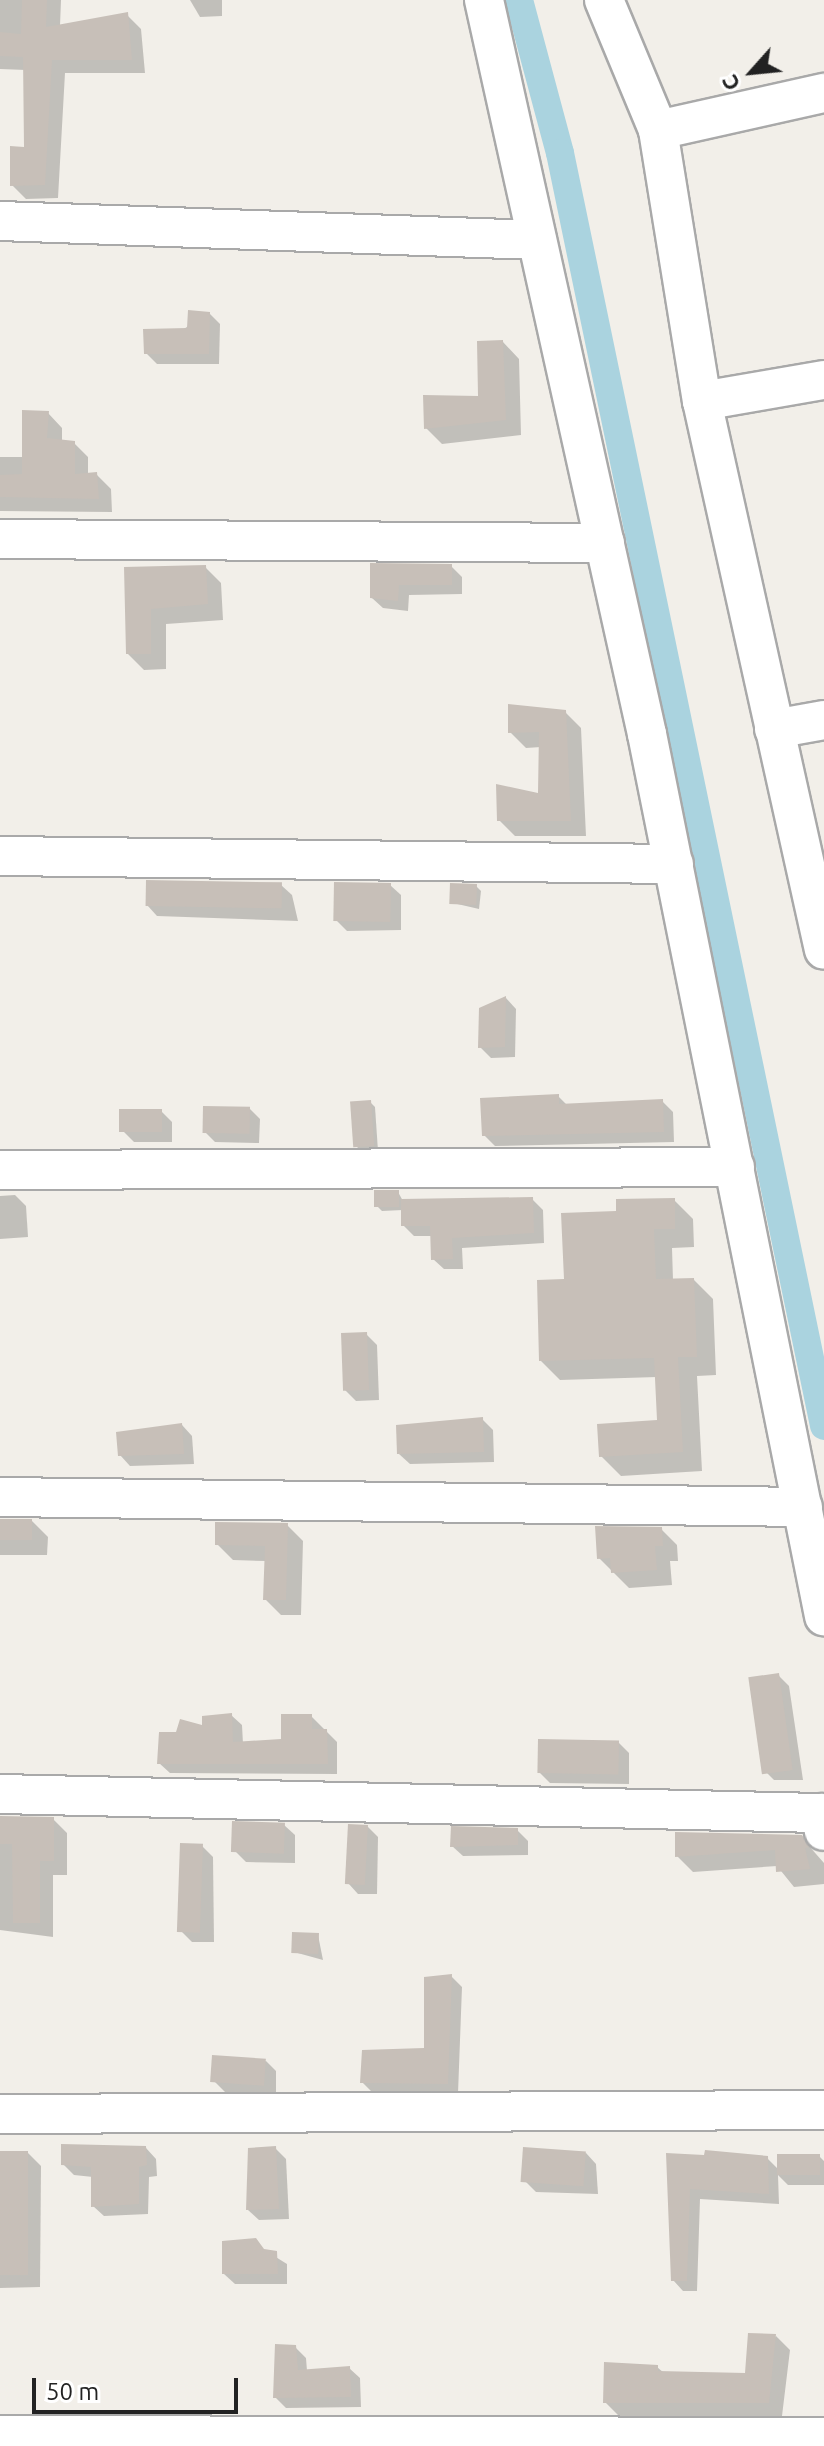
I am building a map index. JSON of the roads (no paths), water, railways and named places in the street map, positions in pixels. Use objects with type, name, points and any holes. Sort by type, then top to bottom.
[{"type":"street","points":[[484,0],[674,864],[824,1616]]},
{"type":"street","points":[[604,0],[658,130],[702,401],[824,950]]},
{"type":"street","points":[[658,130],[824,93]]},
{"type":"street","points":[[0,221],[537,240]]},
{"type":"street","points":[[702,401],[824,380]]},
{"type":"street","points":[[0,539],[605,543]]},
{"type":"street","points":[[774,729],[824,720]]},
{"type":"street","points":[[0,856],[674,864]]},
{"type":"street","points":[[0,1170],[735,1167]]},
{"type":"street","points":[[0,1497],[803,1507]]},
{"type":"street","points":[[0,1794],[821,1813],[824,1831]]},
{"type":"street","points":[[0,2114],[824,2110]]},
{"type":"street","points":[[0,2435],[824,2437]]},
{"type":"waterway","points":[[519,0],[560,153],[824,1426]]}]
